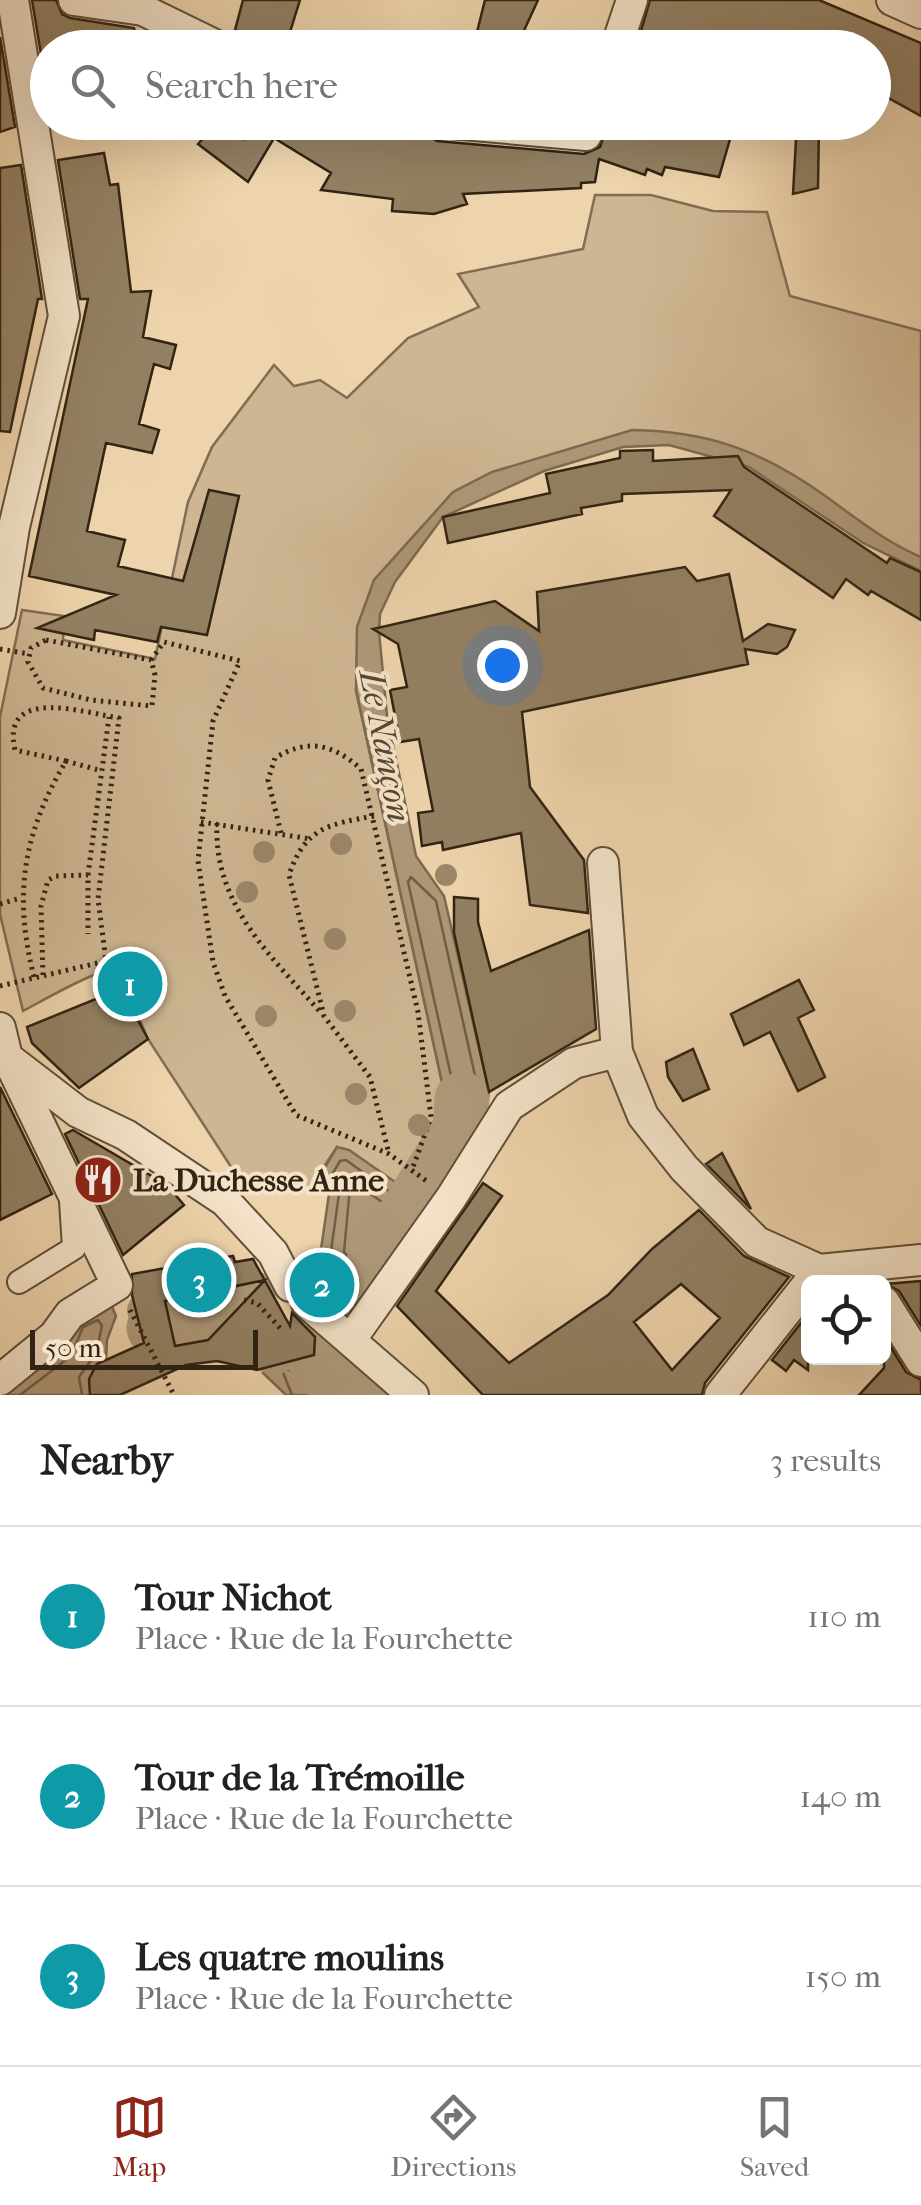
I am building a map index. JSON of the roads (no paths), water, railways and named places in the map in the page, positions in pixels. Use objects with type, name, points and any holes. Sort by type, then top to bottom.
[{"type":"street","points":[[14,0],[30,101]]},
{"type":"street","points":[[74,0],[143,10],[184,30]]},
{"type":"street","points":[[622,30],[632,0]]},
{"type":"street","points":[[892,0],[921,12]]},
{"type":"street","points":[[0,613],[14,527],[64,316],[36,140]]},
{"type":"street","points":[[603,863],[616,1052],[644,1116],[684,1168],[757,1242],[806,1275]]},
{"type":"street","points":[[0,1380],[54,1336],[70,1314],[117,1285],[3,1042]]},
{"type":"street","points":[[3,1042],[78,1112],[126,1135],[225,1200],[274,1253],[298,1294],[413,1395]]},
{"type":"street","points":[[351,1339],[451,1198],[508,1106],[574,1063],[616,1052]]},
{"type":"street","points":[[19,1282],[74,1248],[70,1187]]},
{"type":"street","points":[[866,1273],[921,1260]]},
{"type":"street","points":[[720,1395],[801,1293]]},
{"type":"street","points":[[891,1313],[921,1362]]},
{"type":"water","points":[[632,430],[710,439],[779,466],[882,536],[921,557],[921,571],[863,543],[749,467],[669,445],[623,447],[544,471],[443,517],[395,582],[380,614],[379,632],[387,715],[416,856],[444,896],[489,1092],[483,1125],[454,1174],[433,1162],[449,1114],[356,690],[357,627],[374,580],[453,492],[492,472]]},
{"type":"water","points":[[337,1147],[349,1150],[431,1207],[353,1323],[326,1307],[338,1286],[331,1272],[318,1270],[329,1194],[317,1181]]},
{"type":"water","points":[[109,1300],[116,1316],[107,1340],[106,1360],[97,1364],[89,1379],[95,1395],[3,1395],[64,1349],[75,1320]]},
{"type":"water","points":[[324,1341],[391,1395],[286,1395],[263,1373],[285,1354],[297,1360],[310,1358]]},
{"type":"waterway","name":"Le Nançon","points":[[364,1395],[317,1368],[340,1318],[460,1129],[462,1099]]},
{"type":"waterway","name":"Le Nançon","points":[[143,1310],[261,1289]]},
{"type":"waterway","points":[[154,1328],[205,1318],[233,1319],[260,1333],[274,1347]]},
{"type":"place","name":"Tour Nichot","points":[[130,984]]},
{"type":"place","name":"La Duchesse Anne","points":[[98,1180]]},
{"type":"place","name":"Les quatre moulins","points":[[199,1280]]},
{"type":"place","name":"Tour de la Trémoille","points":[[322,1285]]}]
